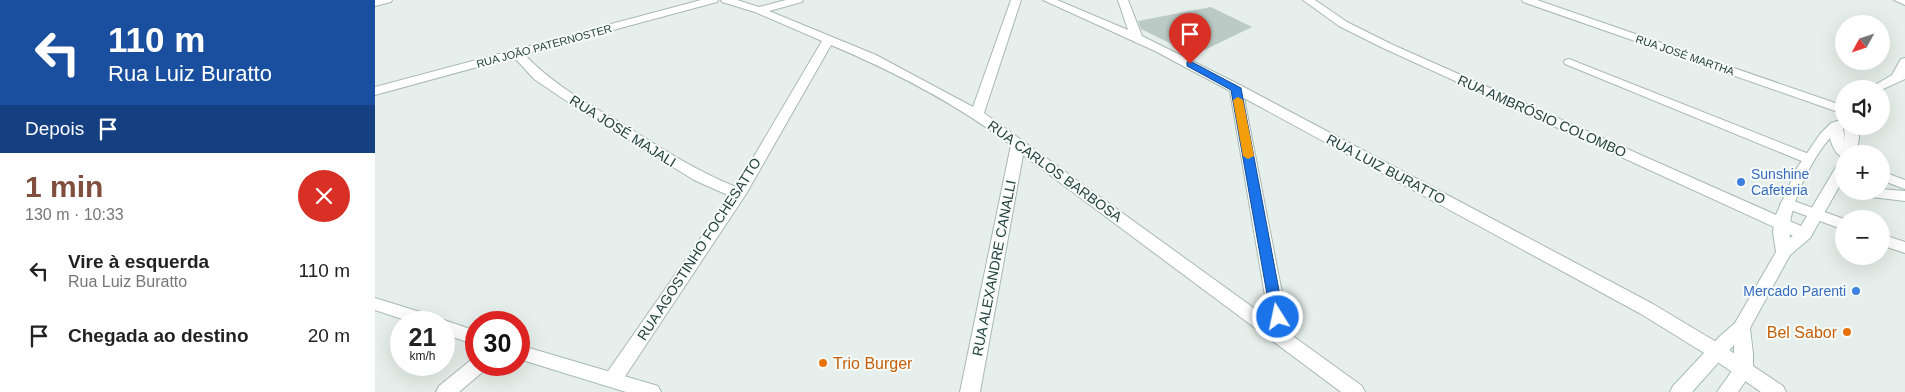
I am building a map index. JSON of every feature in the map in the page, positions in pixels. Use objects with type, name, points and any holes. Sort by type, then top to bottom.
[{"type":"street","points":[[375,3],[387,0]]},
{"type":"street","name":"RUA JOÃO PATERNOSTER","points":[[375,91],[713,0]]},
{"type":"street","name":"RUA CARLOS BARBOSA","points":[[726,0],[759,10],[906,75],[977,114],[1355,392]]},
{"type":"street","points":[[759,10],[798,0]]},
{"type":"street","points":[[977,114],[1016,0]]},
{"type":"street","name":"RUA LUIZ BURATTO","points":[[1049,0],[1136,36],[1236,88],[1647,309],[1716,351],[1743,370]]},
{"type":"street","points":[[1123,0],[1136,36]]},
{"type":"street","name":"RUA AMBRÓSIO COLOMBO","points":[[1308,0],[1343,24],[1387,46],[1804,234]]},
{"type":"street","name":"RUA JOSÉ MARTHA","points":[[1527,0],[1835,107]]},
{"type":"street","points":[[1899,0],[1905,2]]},
{"type":"street","name":"RUA AGOSTINHO FOCHESATTO","points":[[613,379],[739,194],[828,40]]},
{"type":"street","name":"RUA JOSÉ MAJALI","points":[[516,53],[539,76],[566,95],[699,178],[739,194]]},
{"type":"street","points":[[1901,76],[1905,62]]},
{"type":"street","points":[[1236,88],[1281,336]]},
{"type":"street","points":[[1784,252],[1781,225],[1788,204],[1809,159],[1822,138],[1835,129]]},
{"type":"street","name":"RUA ALEXANDRE CANALLI","points":[[970,392],[1018,144]]},
{"type":"street","points":[[1890,179],[1905,185]]},
{"type":"street","points":[[1680,392],[1716,351],[1741,328],[1784,252],[1804,234],[1835,192]]},
{"type":"street","points":[[1890,194],[1905,196]]},
{"type":"street","points":[[1788,204],[1835,221]]},
{"type":"street","points":[[1890,242],[1905,248]]},
{"type":"street","points":[[375,304],[396,311]]},
{"type":"street","points":[[1727,392],[1743,370],[1744,354],[1741,328]]},
{"type":"street","points":[[530,355],[651,392]]},
{"type":"street","points":[[1743,370],[1776,392]]},
{"type":"street","points":[[446,392],[465,376]]},
{"type":"lane","points":[[1569,62],[1809,159]]},
{"type":"building","points":[[1211,7],[1252,27],[1194,55],[1141,29],[1138,21]]},
{"type":"slow traffic","points":[[1238,100],[1248,156]]},
{"type":"place","name":"Sunshine Cafeteria","points":[[1741,182]]},
{"type":"place","name":"Mercado Parenti","points":[[1856,291]]},
{"type":"place","name":"Bel Sabor","points":[[1847,332]]},
{"type":"place","name":"Trio Burger","points":[[823,363]]},
{"type":"route","points":[[1190,64],[1236,88],[1278,317]]}]
